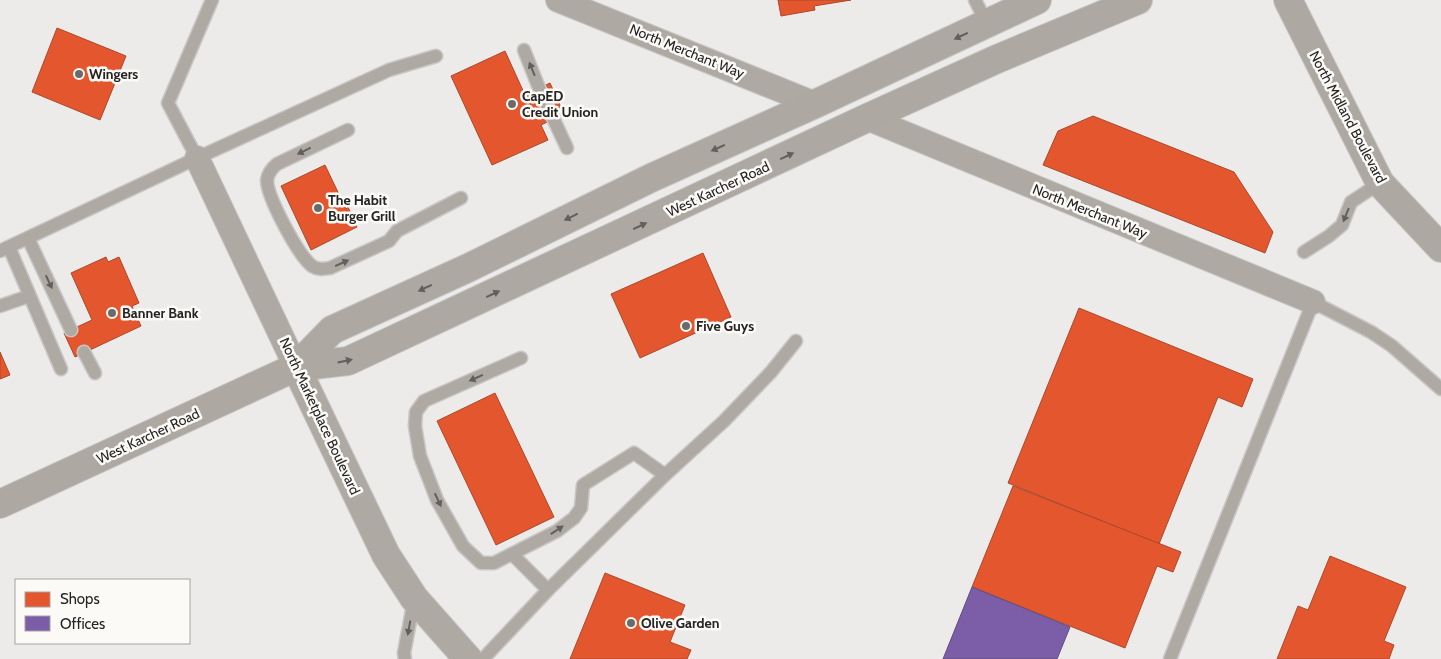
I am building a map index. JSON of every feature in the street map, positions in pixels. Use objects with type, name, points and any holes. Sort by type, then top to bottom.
[{"type":"main road","name":"West Karcher Road","points":[[296,367],[332,330],[468,268],[651,178],[815,104],[981,12],[1037,0]]},
{"type":"main road","name":"West Karcher Road","points":[[0,504],[296,367],[348,361],[867,118],[997,59],[1138,0]]},
{"type":"main road","name":"North Midland Boulevard","points":[[1288,0],[1380,182],[1441,248]]},
{"type":"main road","points":[[667,213],[671,196],[676,189],[796,131],[815,104]]},
{"type":"street","name":"North Merchant Way","points":[[566,1],[815,104]]},
{"type":"street","name":"North Merchant Way","points":[[867,118],[1313,302]]},
{"type":"street","name":"North Marketplace Boulevard","points":[[197,158],[386,555],[414,598],[468,659]]},
{"type":"lane","points":[[197,158],[168,103],[212,0]]},
{"type":"lane","points":[[524,50],[539,88],[568,148]]},
{"type":"lane","points":[[60,369],[29,296],[5,249],[197,158],[394,68],[436,56]]},
{"type":"lane","points":[[348,130],[277,164],[270,170],[268,178],[269,192],[295,247],[313,267],[321,270],[330,268],[389,241],[397,231],[462,198]]},
{"type":"lane","points":[[1304,252],[1342,225],[1351,202],[1380,182]]},
{"type":"lane","points":[[28,238],[71,330]]},
{"type":"lane","points":[[0,306],[29,296]]},
{"type":"lane","points":[[1170,659],[1313,302],[1371,332],[1392,346],[1441,389]]},
{"type":"lane","points":[[484,659],[548,590],[665,475],[724,422],[771,372],[796,341]]},
{"type":"lane","points":[[84,352],[95,373]]},
{"type":"lane","points":[[520,358],[424,400],[416,412],[415,426],[420,456],[437,500],[463,546],[481,563],[494,563],[557,531],[574,518],[581,508],[583,485],[634,453],[665,475]]},
{"type":"lane","points":[[512,554],[548,590]]},
{"type":"lane","points":[[405,659],[404,653],[414,598]]},
{"type":"building: Shops","points":[[778,0],[851,0],[814,6],[815,10],[781,16]]},
{"type":"building: Shops","name":"Wingers","points":[[57,28],[126,56],[100,120],[32,92]]},
{"type":"building: Shops","name":"CapED Credit Union","points":[[505,51],[525,95],[550,83],[564,114],[541,125],[548,140],[492,165],[451,76]]},
{"type":"building: Shops","points":[[1093,116],[1234,172],[1273,232],[1265,253],[1043,165],[1058,131]]},
{"type":"building: Shops","name":"The Habit Burger Grill","points":[[325,165],[346,209],[348,207],[357,227],[311,250],[281,186]]},
{"type":"building: Shops","points":[[703,253],[731,317],[640,358],[611,294]]},
{"type":"building: Shops","name":"Banner Bank","points":[[106,257],[108,262],[119,257],[139,303],[132,306],[141,326],[75,357],[64,333],[92,320],[71,273]]},
{"type":"building: Shops","points":[[1079,308],[1253,379],[1242,407],[1218,397],[1159,544],[1008,483]]},
{"type":"building: Shops","points":[[0,352],[10,375],[0,379]]},
{"type":"building: Shops","points":[[495,393],[554,517],[496,545],[437,421]]},
{"type":"building: Shops","points":[[1013,486],[1181,552],[1173,572],[1157,566],[1125,648],[972,587]]},
{"type":"building: Shops","points":[[1330,556],[1406,587],[1384,641],[1394,645],[1389,659],[1277,659],[1298,606],[1308,610]]},
{"type":"building: Shops","name":"Olive Garden","points":[[605,573],[685,605],[670,642],[691,650],[687,659],[570,659]]},
{"type":"building: Offices","points":[[972,587],[1070,627],[1057,659],[943,659]]},
{"type":"place","name":"Wingers","points":[[79,74]]},
{"type":"place","name":"CapED Credit Union","points":[[512,104]]},
{"type":"place","name":"The Habit Burger Grill","points":[[318,208]]},
{"type":"place","name":"Banner Bank","points":[[112,313]]},
{"type":"place","name":"Five Guys","points":[[686,326]]},
{"type":"place","name":"Olive Garden","points":[[631,623]]}]
